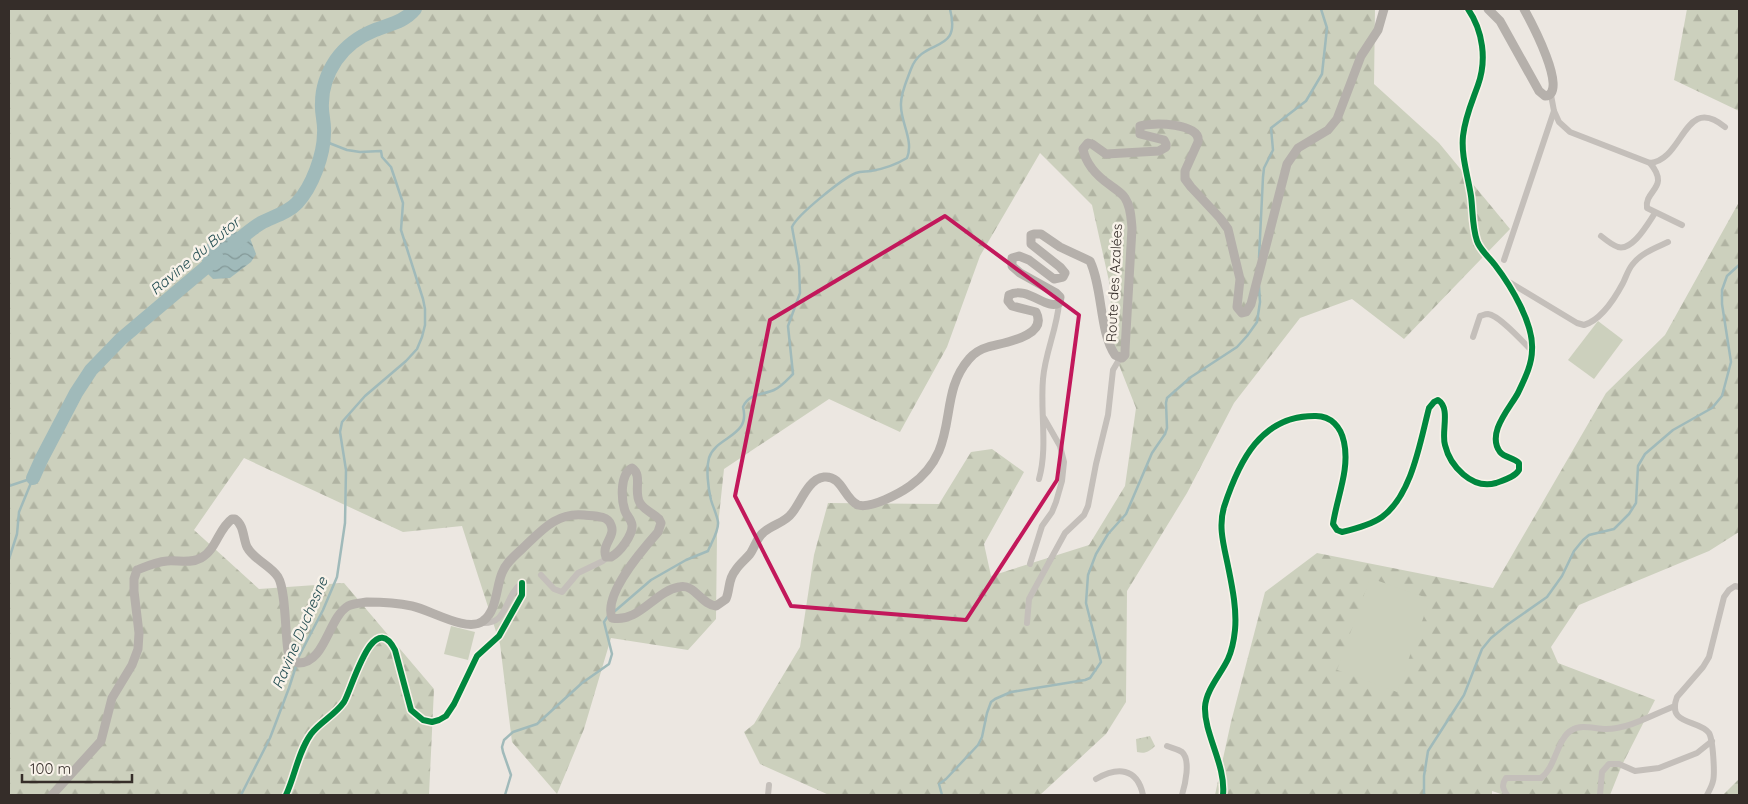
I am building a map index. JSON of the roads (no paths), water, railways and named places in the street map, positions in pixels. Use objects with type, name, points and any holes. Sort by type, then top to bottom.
[{"type":"main road","name":"Route des Azalées","points":[[1059,303],[1060,297],[1056,293],[1020,273],[1012,266],[1012,258],[1019,256],[1029,260],[1054,279],[1063,277],[1063,270],[1031,244],[1031,236],[1034,234],[1041,234],[1060,247],[1090,261],[1096,277],[1108,342],[1114,355],[1120,358],[1125,355],[1132,254],[1129,207],[1125,197],[1102,180],[1088,164],[1083,149],[1088,143],[1106,154],[1159,151],[1166,147],[1164,140],[1143,136],[1140,134],[1140,126],[1176,126],[1197,132],[1199,137],[1185,170],[1185,179],[1228,229],[1240,279],[1237,307],[1242,313],[1246,312],[1251,304],[1287,164],[1298,148],[1328,130],[1337,119],[1361,56],[1377,33],[1384,9]]},
{"type":"main road","points":[[1488,9],[1500,21],[1539,90],[1545,96],[1551,95],[1552,81],[1549,62],[1524,9]]},
{"type":"main road","points":[[52,795],[101,741],[112,698],[132,665],[138,649],[139,633],[134,591],[134,579],[137,570],[148,565],[168,561],[191,561],[201,558],[209,552],[227,523],[232,519],[236,519],[240,523],[246,546],[278,578],[282,592],[287,644],[291,656],[298,663],[308,662],[315,656],[340,614],[347,607],[357,603],[368,602],[411,606],[467,626],[481,623],[490,613],[501,573],[507,563],[545,526],[570,515],[608,520],[611,523],[612,533],[605,546],[605,554],[607,557],[612,557],[631,530],[631,522],[623,505],[622,493],[625,475],[632,468],[635,469],[638,476],[637,492],[639,502],[644,508],[659,518],[661,526],[626,572],[610,605],[612,618],[619,619],[637,612],[679,587],[691,589],[709,604],[716,606],[722,603],[728,595],[734,571],[751,552],[762,533],[789,517],[808,489],[818,480],[828,478],[837,481],[853,502],[862,506],[877,503],[910,486],[928,470],[942,447],[953,390],[968,359],[981,350],[1015,341],[1026,336],[1038,321],[1036,312],[1012,306],[1008,301],[1009,295],[1017,293],[1039,298],[1051,305],[1059,303]]},
{"type":"street","points":[[1223,795],[1221,771],[1207,722],[1205,707],[1209,694],[1228,659],[1234,641],[1234,603],[1221,525],[1224,508],[1234,481],[1251,449],[1264,433],[1276,424],[1294,418],[1320,416],[1334,422],[1341,433],[1345,451],[1343,478],[1334,524],[1337,530],[1349,530],[1380,519],[1395,504],[1409,477],[1429,408],[1438,400],[1441,402],[1444,410],[1444,444],[1452,462],[1470,480],[1482,484],[1494,484],[1514,476],[1519,470],[1520,466],[1516,460],[1501,453],[1497,448],[1496,437],[1504,415],[1517,395],[1531,363],[1531,332],[1526,319],[1503,278],[1478,244],[1472,220],[1471,198],[1462,150],[1465,122],[1479,83],[1483,52],[1479,31],[1468,9]]},
{"type":"street","points":[[1551,95],[1554,111],[1559,122],[1570,132],[1650,163],[1657,171],[1658,183],[1646,206],[1682,226]]},
{"type":"street","points":[[1504,260],[1554,111]]},
{"type":"street","points":[[1650,163],[1660,161],[1665,157],[1696,118],[1713,119],[1725,127]]},
{"type":"street","points":[[1601,236],[1619,247],[1627,246],[1636,239],[1655,212]]},
{"type":"street","points":[[1503,278],[1577,323],[1584,325],[1595,319],[1603,311],[1622,284],[1632,265],[1640,257],[1668,242]]},
{"type":"street","points":[[1038,479],[1043,459],[1043,379],[1045,364],[1058,318],[1059,303]]},
{"type":"street","points":[[1473,337],[1480,316],[1490,314],[1498,319],[1532,351]]},
{"type":"street","points":[[1027,623],[1029,599],[1065,533],[1084,514],[1088,506],[1108,415],[1113,370],[1120,358]]},
{"type":"street","points":[[1030,564],[1042,526],[1052,512],[1056,502],[1062,481],[1064,462],[1060,446],[1043,414]]},
{"type":"street","points":[[541,575],[554,589],[562,592],[578,573],[603,561],[607,557]]},
{"type":"street","points":[[286,795],[309,738],[315,728],[344,702],[352,680],[372,643],[383,638],[391,643],[395,650],[411,710],[423,720],[432,722],[439,720],[446,716],[454,704],[477,656],[499,636],[522,595],[522,583],[512,592],[498,620],[492,623],[481,623]]},
{"type":"street","points":[[1707,795],[1713,780],[1712,742],[1710,735],[1707,731],[1680,719],[1675,706],[1677,697],[1703,667],[1709,657],[1726,593],[1734,586],[1739,587]]},
{"type":"street","points":[[1508,795],[1502,787],[1506,778],[1541,778],[1549,770],[1567,734],[1573,729],[1580,727],[1615,728],[1675,706]]},
{"type":"street","points":[[1600,795],[1602,772],[1609,764],[1619,764],[1635,771],[1659,768],[1697,753],[1712,742]]},
{"type":"street","points":[[1167,746],[1181,752],[1186,758],[1185,783],[1182,795]]},
{"type":"street","points":[[1096,779],[1108,772],[1126,772],[1138,782],[1143,795]]},
{"type":"street","points":[[768,795],[769,785]]},
{"type":"water","points":[[230,231],[248,233],[256,254],[251,262],[230,278],[213,279],[203,269],[201,252],[213,237]]},
{"type":"waterway","name":"Ravine du Butor","points":[[234,244],[257,225],[285,212],[297,203],[308,188],[322,151],[324,129],[322,97],[324,86],[336,60],[348,46],[364,35],[401,20],[415,9]]},
{"type":"waterway","points":[[615,611],[651,580],[686,560],[708,551],[718,526],[709,490],[709,458],[718,445],[732,436],[742,425],[744,417],[743,407],[746,402],[757,395],[777,389],[793,374],[788,326],[800,293],[799,266],[792,227],[811,206],[850,176],[858,172],[885,168],[907,158],[909,145],[902,112],[901,101],[903,92],[911,69],[917,59],[924,52],[946,40],[951,34],[950,9]]},
{"type":"waterway","points":[[1259,258],[1264,168],[1273,150],[1271,128],[1306,101],[1322,74],[1327,28],[1321,9]]},
{"type":"waterway","name":"Ravine Duchesne","points":[[297,660],[323,610],[337,577],[345,523],[346,470],[340,432],[342,422],[365,396],[406,361],[417,349],[425,325],[423,299],[401,230],[403,203],[391,167],[382,157],[381,151],[360,152],[347,150],[324,141]]},
{"type":"waterway","name":"Ravine du Butor","points":[[33,478],[76,393],[91,370],[121,339],[217,258]]},
{"type":"waterway","points":[[1424,795],[1424,776],[1428,751],[1464,695],[1482,649],[1491,638],[1507,625],[1547,597],[1562,576],[1574,551],[1583,540],[1589,535],[1614,529],[1629,514],[1636,503],[1638,466],[1645,454],[1673,430],[1712,408],[1722,396],[1731,362],[1722,304],[1722,290],[1727,276],[1739,265]]},
{"type":"waterway","points":[[942,795],[939,784],[978,745],[982,737],[991,702],[1011,692],[1085,680],[1090,678],[1101,662],[1086,603],[1088,575],[1096,554],[1108,534],[1126,514],[1152,453],[1165,434],[1167,428],[1167,398],[1191,377],[1237,347],[1247,336],[1257,322],[1260,302],[1259,286]]},
{"type":"waterway","points":[[9,486],[33,478]]},
{"type":"waterway","name":"Ravine du Butor","points":[[9,559],[17,534],[19,512],[33,478]]},
{"type":"waterway","points":[[505,795],[511,775],[503,752],[504,740],[513,732],[537,724],[582,683],[609,664],[612,654],[604,622],[608,616]]},
{"type":"waterway","name":"Ravine Duchesne","points":[[241,795],[270,738],[296,666]]}]
